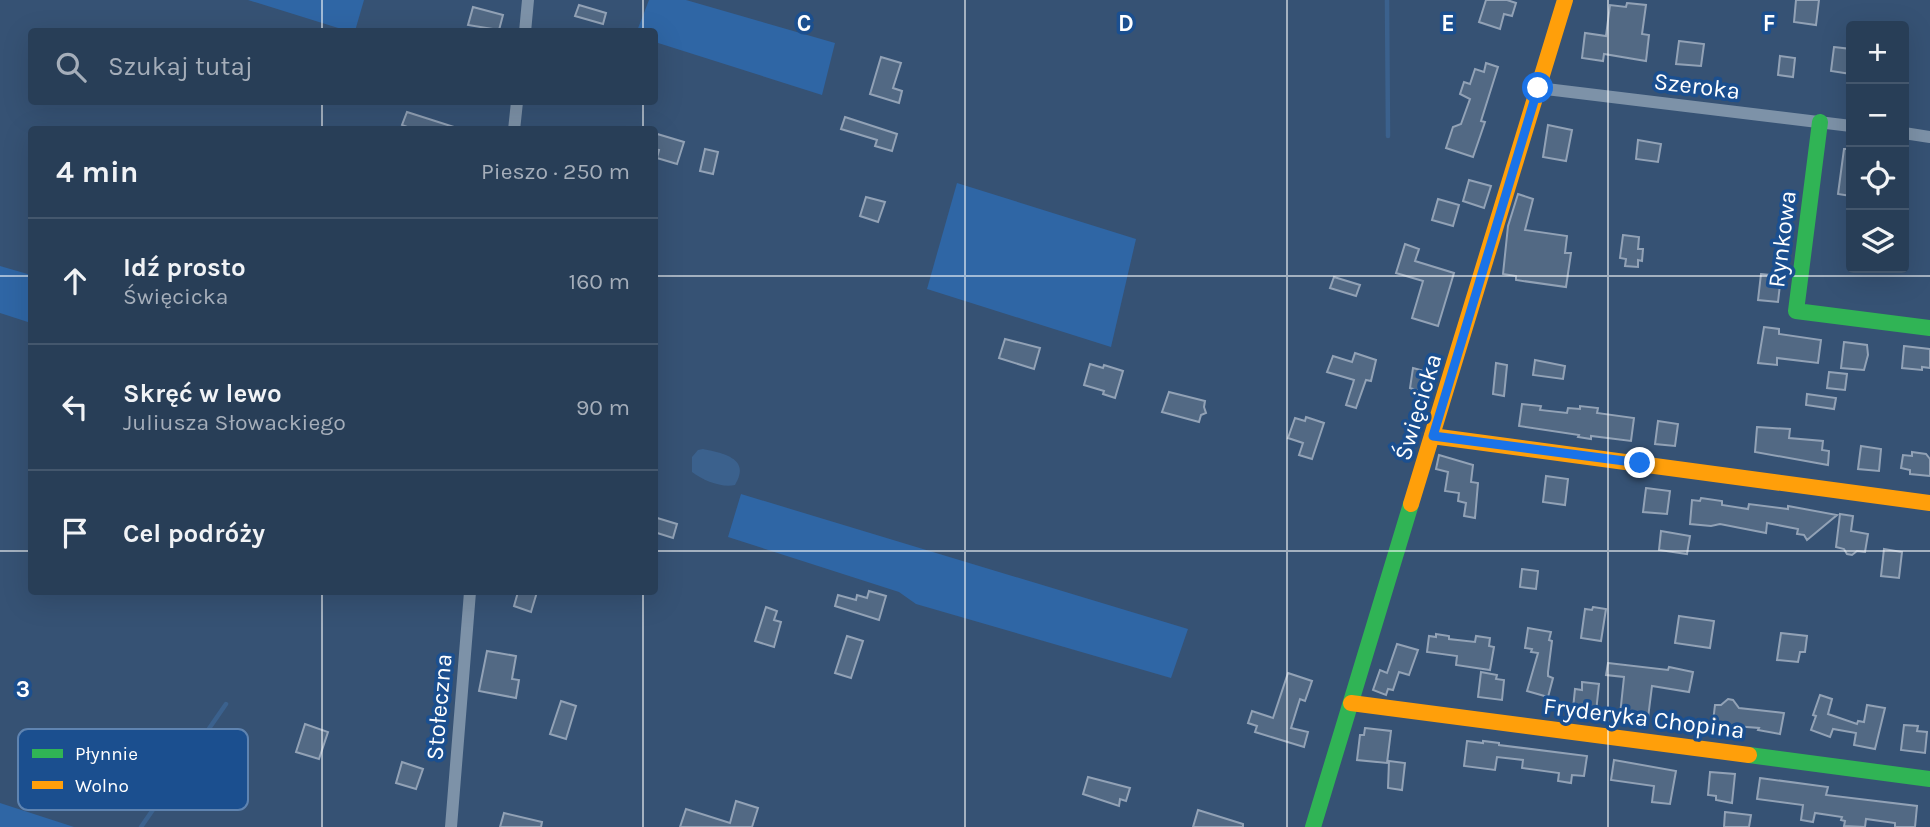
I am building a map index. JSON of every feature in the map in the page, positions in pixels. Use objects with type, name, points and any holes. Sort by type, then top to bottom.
[{"type":"street","points":[[525,28],[528,0]]},
{"type":"street","name":"Święcicka","points":[[1313,827],[1565,0]]},
{"type":"street","name":"Szeroka","points":[[1538,88],[1846,125]]},
{"type":"street","points":[[514,126],[517,105]]},
{"type":"street","name":"Rynkowa","points":[[1820,122],[1796,311],[1930,328]]},
{"type":"street","points":[[1909,134],[1930,137]]},
{"type":"street","points":[[1433,436],[1930,503]]},
{"type":"street","name":"Stołeczna","points":[[451,827],[470,595]]},
{"type":"street","name":"Fryderyka Chopina","points":[[1351,703],[1930,779]]},
{"type":"shaded area","points":[[248,0],[364,0],[356,28],[338,28]]},
{"type":"shaded area","points":[[649,0],[686,0],[835,43],[822,95],[658,43],[658,28],[638,28]]},
{"type":"shaded area","points":[[957,183],[1136,239],[1111,347],[927,289]]},
{"type":"shaded area","points":[[0,266],[28,274],[28,322],[0,313]]},
{"type":"shaded area","points":[[698,450],[726,455],[737,463],[740,469],[735,485],[713,483],[692,472],[692,457]]},
{"type":"shaded area","points":[[741,494],[1188,629],[1171,678],[916,604],[899,592],[728,537]]},
{"type":"shaded area","points":[[0,803],[74,827],[0,827]]},
{"type":"building","points":[[1486,0],[1516,3],[1512,16],[1504,14],[1500,29],[1479,22]]},
{"type":"building","points":[[1796,0],[1819,0],[1816,25],[1794,22]]},
{"type":"building","points":[[1627,3],[1646,5],[1642,34],[1649,35],[1646,61],[1604,54],[1603,61],[1582,58],[1585,33],[1606,36],[1610,5],[1626,7]]},
{"type":"building","points":[[579,5],[606,13],[603,24],[575,16]]},
{"type":"building","points":[[473,7],[503,15],[500,28],[468,25]]},
{"type":"building","points":[[1679,41],[1704,44],[1701,66],[1676,64]]},
{"type":"building","points":[[1834,47],[1846,48],[1846,73],[1831,71]]},
{"type":"building","points":[[1780,56],[1795,58],[1793,77],[1778,75]]},
{"type":"building","points":[[881,57],[901,63],[893,88],[902,91],[899,103],[870,94]]},
{"type":"building","points":[[1486,63],[1498,67],[1481,121],[1485,122],[1473,157],[1446,148],[1453,127],[1461,124],[1470,99],[1460,94],[1464,82],[1470,84],[1475,69],[1484,72]]},
{"type":"building","points":[[407,112],[451,126],[405,126],[402,125]]},
{"type":"building","points":[[845,117],[897,134],[892,151],[875,146],[877,140],[841,129]]},
{"type":"building","points":[[1548,125],[1572,130],[1566,161],[1543,157]]},
{"type":"building","points":[[658,134],[684,142],[677,164],[658,158]]},
{"type":"building","points":[[1638,140],[1661,144],[1658,162],[1636,159]]},
{"type":"building","points":[[705,149],[718,152],[713,174],[700,171]]},
{"type":"building","points":[[1844,149],[1846,149],[1846,195],[1838,194]]},
{"type":"building","points":[[1469,180],[1491,186],[1484,208],[1463,201]]},
{"type":"building","points":[[1518,194],[1533,199],[1525,230],[1567,236],[1565,253],[1571,253],[1566,287],[1516,280],[1516,276],[1503,274],[1508,226]]},
{"type":"building","points":[[866,197],[885,202],[878,222],[860,216]]},
{"type":"building","points":[[1438,199],[1459,205],[1453,226],[1432,220]]},
{"type":"building","points":[[1623,235],[1639,237],[1638,249],[1643,249],[1642,261],[1638,260],[1638,267],[1625,266],[1626,259],[1620,258]]},
{"type":"building","points":[[1405,244],[1419,249],[1415,261],[1454,273],[1438,326],[1412,318],[1423,281],[1396,273]]},
{"type":"building","points":[[1761,274],[1781,276],[1778,302],[1758,300]]},
{"type":"building","points":[[1334,277],[1360,285],[1356,296],[1330,288]]},
{"type":"building","points":[[1764,327],[1779,329],[1779,334],[1821,340],[1818,363],[1777,358],[1777,365],[1758,363]]},
{"type":"building","points":[[1005,339],[1040,348],[1034,369],[999,358]]},
{"type":"building","points":[[1844,342],[1867,345],[1868,355],[1864,370],[1841,368]]},
{"type":"building","points":[[1904,346],[1930,349],[1930,368],[1902,368]]},
{"type":"building","points":[[1355,353],[1376,360],[1371,381],[1366,380],[1356,408],[1346,405],[1354,380],[1327,372],[1333,356],[1352,362]]},
{"type":"building","points":[[1535,360],[1565,366],[1563,379],[1533,375]]},
{"type":"building","points":[[1496,363],[1507,365],[1504,396],[1493,394]]},
{"type":"building","points":[[1090,364],[1123,371],[1115,398],[1103,394],[1104,391],[1084,385]]},
{"type":"building","points":[[1413,368],[1435,374],[1430,395],[1410,388]]},
{"type":"building","points":[[1829,372],[1847,374],[1845,390],[1827,388]]},
{"type":"building","points":[[1169,392],[1205,401],[1206,413],[1201,415],[1199,422],[1162,412]]},
{"type":"building","points":[[1807,394],[1836,398],[1834,409],[1806,405]]},
{"type":"building","points":[[1522,404],[1541,406],[1540,410],[1567,413],[1568,408],[1580,409],[1580,406],[1598,408],[1597,413],[1634,418],[1631,441],[1591,436],[1591,439],[1519,426]]},
{"type":"building","points":[[1306,417],[1324,423],[1312,459],[1299,455],[1303,443],[1288,438],[1295,418],[1305,421]]},
{"type":"building","points":[[1658,421],[1678,424],[1675,446],[1655,444]]},
{"type":"building","points":[[1757,427],[1790,429],[1789,438],[1823,441],[1822,450],[1829,451],[1828,465],[1755,452]]},
{"type":"building","points":[[1861,446],[1881,449],[1879,471],[1858,469]]},
{"type":"building","points":[[1912,452],[1926,454],[1930,459],[1930,476],[1910,474],[1910,470],[1901,468],[1903,455],[1912,456]]},
{"type":"building","points":[[1439,455],[1473,465],[1471,482],[1478,483],[1475,518],[1464,516],[1466,503],[1458,501],[1459,493],[1445,491],[1448,472],[1436,469]]},
{"type":"building","points":[[1546,476],[1568,479],[1565,505],[1543,502]]},
{"type":"building","points":[[1646,488],[1670,491],[1667,514],[1643,512]]},
{"type":"building","points":[[1701,498],[1748,509],[1749,504],[1788,509],[1788,506],[1837,515],[1807,540],[1804,535],[1797,534],[1798,529],[1767,523],[1766,533],[1720,524],[1690,524],[1692,500],[1700,501]]},
{"type":"building","points":[[1840,514],[1853,516],[1851,531],[1868,534],[1865,552],[1857,551],[1852,555],[1836,547]]},
{"type":"building","points":[[658,518],[677,524],[673,538],[658,533]]},
{"type":"building","points":[[1661,531],[1690,536],[1687,554],[1659,550]]},
{"type":"building","points":[[1884,549],[1902,552],[1899,578],[1881,576]]},
{"type":"building","points":[[1522,569],[1538,571],[1536,589],[1520,587]]},
{"type":"building","points":[[869,591],[886,596],[879,620],[835,606],[838,595],[856,600],[857,595],[867,598]]},
{"type":"building","points":[[517,595],[536,595],[531,612],[514,606]]},
{"type":"building","points":[[766,607],[777,611],[774,620],[781,622],[774,647],[755,641]]},
{"type":"building","points":[[1593,607],[1606,609],[1601,641],[1581,638],[1585,609],[1592,610]]},
{"type":"building","points":[[1679,616],[1714,621],[1710,648],[1675,643]]},
{"type":"building","points":[[1528,628],[1551,632],[1548,676],[1553,678],[1548,697],[1527,691],[1538,653],[1525,648]]},
{"type":"building","points":[[1781,633],[1807,636],[1805,652],[1800,652],[1798,662],[1777,660]]},
{"type":"building","points":[[1436,634],[1449,636],[1449,639],[1475,642],[1476,636],[1490,638],[1489,646],[1494,647],[1490,670],[1456,665],[1457,656],[1427,652],[1429,636],[1436,637]]},
{"type":"building","points":[[847,636],[863,641],[851,678],[835,673]]},
{"type":"building","points":[[1397,644],[1418,650],[1409,675],[1399,672],[1393,690],[1388,689],[1386,695],[1373,690],[1380,670],[1387,673]]},
{"type":"building","points":[[487,651],[516,656],[512,679],[519,680],[516,698],[479,691]]},
{"type":"building","points":[[1608,663],[1668,670],[1669,667],[1693,672],[1689,692],[1652,686],[1648,718],[1620,715],[1624,677],[1606,675]]},
{"type":"building","points":[[1481,672],[1497,675],[1496,679],[1504,680],[1502,700],[1478,697]]},
{"type":"building","points":[[1288,673],[1312,681],[1305,701],[1300,699],[1291,728],[1308,732],[1304,747],[1255,732],[1257,726],[1248,723],[1252,711],[1273,718]]},
{"type":"building","points":[[1582,682],[1599,684],[1596,712],[1573,709],[1575,689],[1582,690]]},
{"type":"building","points":[[1820,695],[1832,699],[1828,714],[1857,724],[1858,721],[1864,722],[1867,705],[1885,708],[1875,749],[1854,745],[1856,733],[1833,729],[1830,737],[1811,730]]},
{"type":"building","points":[[1728,699],[1733,700],[1739,708],[1784,713],[1780,734],[1758,730],[1759,728],[1713,722],[1715,705],[1721,705]]},
{"type":"building","points":[[561,701],[576,706],[566,739],[550,734]]},
{"type":"building","points":[[305,724],[328,732],[319,759],[296,752]]},
{"type":"building","points":[[1904,725],[1918,726],[1917,731],[1927,732],[1925,753],[1901,750]]},
{"type":"building","points":[[1365,728],[1391,731],[1387,763],[1357,760],[1360,735],[1364,735]]},
{"type":"building","points":[[1467,741],[1587,756],[1584,776],[1572,775],[1571,783],[1558,781],[1559,773],[1522,768],[1523,760],[1497,757],[1495,770],[1464,766]]},
{"type":"building","points":[[1614,760],[1676,771],[1670,804],[1652,802],[1654,786],[1611,780]]},
{"type":"building","points":[[1389,761],[1405,763],[1402,790],[1388,788]]},
{"type":"building","points":[[402,762],[423,769],[416,789],[396,783]]},
{"type":"building","points":[[1710,772],[1735,774],[1732,803],[1716,800],[1716,796],[1708,795]]},
{"type":"building","points":[[1088,777],[1130,788],[1126,801],[1120,799],[1119,806],[1083,794]]},
{"type":"building","points":[[1760,778],[1828,787],[1826,795],[1917,806],[1915,827],[1895,827],[1895,823],[1866,819],[1865,827],[1844,826],[1842,817],[1815,813],[1813,822],[1801,820],[1803,805],[1757,799]]},
{"type":"building","points":[[736,801],[758,808],[752,827],[680,827],[686,809],[730,823]]},
{"type":"building","points":[[1198,810],[1243,824],[1243,827],[1193,827]]},
{"type":"building","points":[[1725,812],[1751,815],[1749,827],[1724,827]]},
{"type":"building","points":[[504,813],[542,822],[541,827],[500,827]]},
{"type":"waterway","points":[[1387,0],[1388,136]]},
{"type":"waterway","points":[[209,729],[226,704]]},
{"type":"waterway","points":[[141,827],[153,810]]},
{"type":"traffic: fast","points":[[1820,122],[1796,311],[1930,328]]},
{"type":"traffic: fast","points":[[1313,827],[1411,504]]},
{"type":"traffic: fast","points":[[1749,755],[1930,779]]},
{"type":"traffic: slow","points":[[1411,504],[1565,0]]},
{"type":"traffic: slow","points":[[1432,436],[1930,503]]},
{"type":"traffic: slow","points":[[1351,703],[1749,755]]},
{"type":"route","points":[[1538,88],[1433,436],[1640,463]]}]
